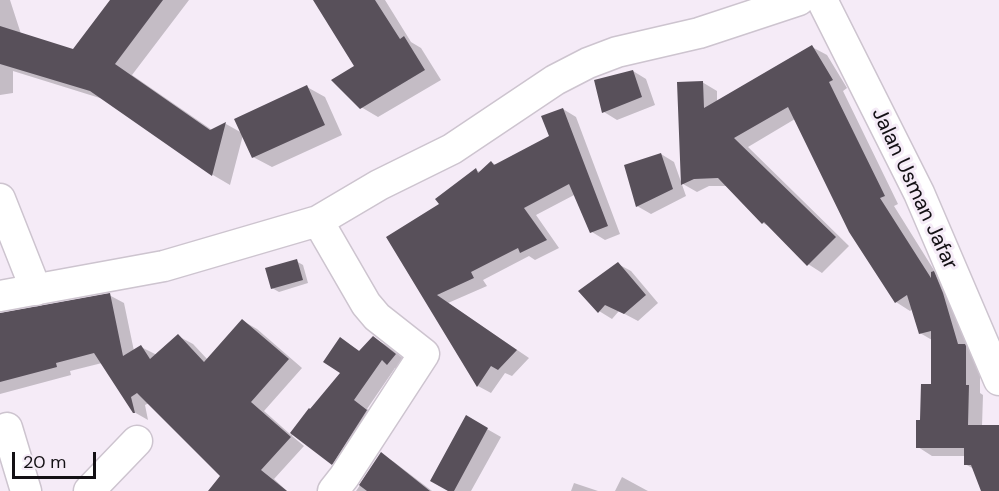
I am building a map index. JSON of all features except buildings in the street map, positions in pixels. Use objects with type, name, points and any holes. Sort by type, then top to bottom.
[{"type":"street","points":[[0,296],[164,266],[318,221],[379,185],[452,149],[555,80],[588,63],[617,52],[699,33],[799,0]]},
{"type":"street","name":"Jalan Usman Jafar","points":[[822,0],[919,193],[999,380]]},
{"type":"street","points":[[0,199],[36,290]]},
{"type":"street","points":[[318,221],[366,304],[377,317],[424,354],[333,491]]},
{"type":"street","points":[[7,428],[26,491]]},
{"type":"street","points":[[89,491],[137,441]]}]
